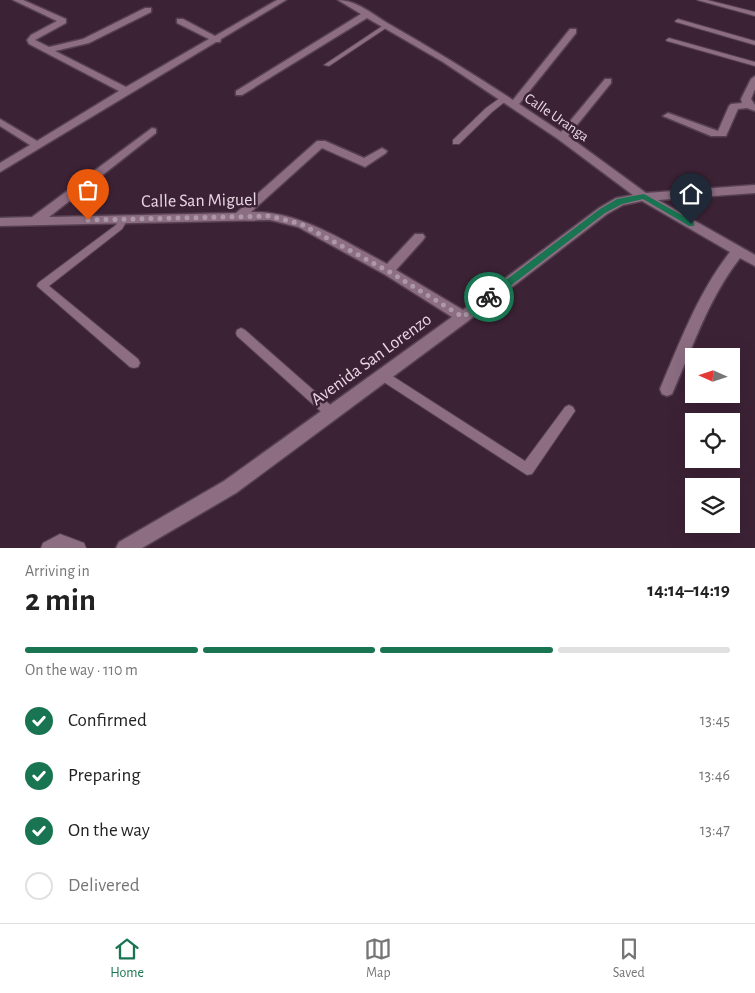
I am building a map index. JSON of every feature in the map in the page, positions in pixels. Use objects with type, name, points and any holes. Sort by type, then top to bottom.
[{"type":"street","points":[[17,0],[63,21],[31,40],[126,91]]},
{"type":"street","points":[[0,168],[126,91],[217,40],[282,0]]},
{"type":"street","name":"Calle Uranga","points":[[342,0],[446,60],[503,100],[562,137],[644,197],[755,261]]},
{"type":"street","points":[[48,50],[86,41],[148,10]]},
{"type":"street","points":[[239,93],[367,14]]},
{"type":"street","points":[[180,21],[217,40]]},
{"type":"street","points":[[513,106],[573,30]]},
{"type":"street","points":[[751,106],[746,99],[755,79]]},
{"type":"street","points":[[562,137],[608,81]]},
{"type":"street","points":[[668,116],[715,134],[722,134],[734,106],[751,106]]},
{"type":"street","points":[[0,122],[38,146]]},
{"type":"street","points":[[35,221],[152,131]]},
{"type":"street","points":[[238,217],[322,143],[365,163],[382,151]]},
{"type":"street","name":"Avenida San Lorenzo","points":[[125,548],[230,487],[463,317],[603,211],[620,201],[644,197],[755,189]]},
{"type":"street","name":"Calle San Miguel","points":[[0,222],[270,216],[301,224],[388,271],[463,317]]},
{"type":"street","points":[[388,271],[419,237]]},
{"type":"street","points":[[667,389],[705,302],[738,251]]},
{"type":"lane","points":[[700,0],[755,14]]},
{"type":"lane","points":[[678,21],[755,43]]},
{"type":"lane","points":[[327,65],[386,26]]},
{"type":"lane","points":[[669,40],[755,64]]},
{"type":"lane","points":[[456,142],[489,110],[503,100]]},
{"type":"lane","points":[[123,219],[119,226],[42,286],[134,363]]},
{"type":"lane","points":[[241,333],[331,413]]},
{"type":"lane","points":[[383,375],[527,469],[569,411]]},
{"type":"lane","points":[[48,548],[60,541],[79,548]]},
{"type":"way so far","points":[[88,220],[270,216],[301,224],[388,271],[463,317],[489,297]]},
{"type":"route","points":[[489,297],[603,211],[620,201],[644,197],[691,224]]}]
